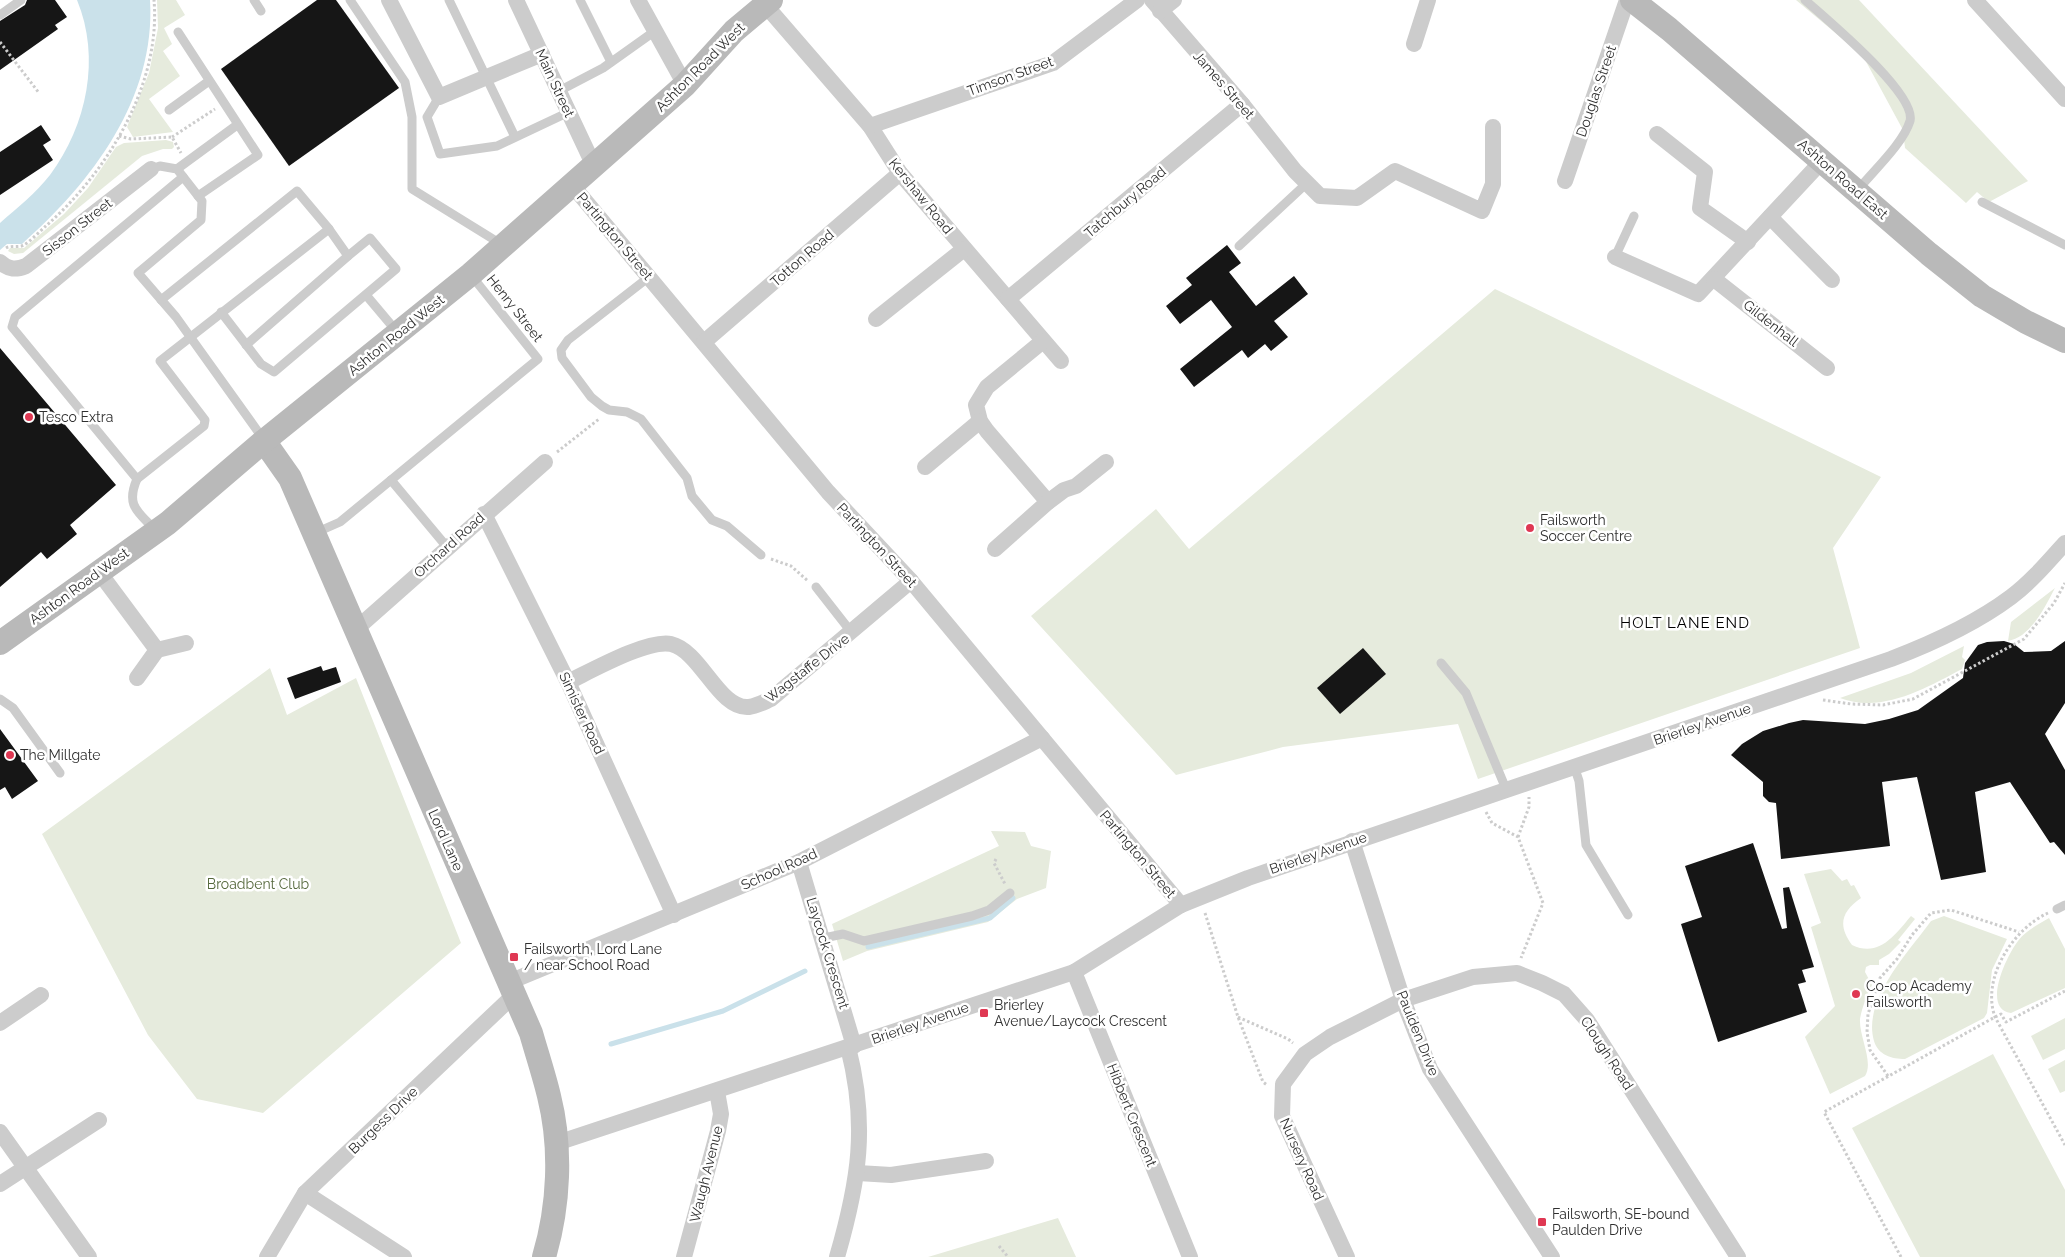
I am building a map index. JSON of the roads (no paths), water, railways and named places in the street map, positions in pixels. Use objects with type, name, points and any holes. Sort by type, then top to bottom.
[{"type":"street","points":[[389,0],[439,98],[542,54]]},
{"type":"street","name":"Main Street","points":[[516,0],[594,166]]},
{"type":"street","points":[[638,0],[685,85]]},
{"type":"street","name":"Timson Street","points":[[870,126],[1053,63],[1137,0]]},
{"type":"street","points":[[1156,5],[1174,0]]},
{"type":"street","points":[[1414,44],[1428,0]]},
{"type":"street","name":"Douglas Street","points":[[1565,181],[1627,0]]},
{"type":"street","name":"Ashton Road East","points":[[1632,0],[1929,254],[1982,296],[2026,322],[2065,341]]},
{"type":"street","points":[[1975,0],[2065,99]]},
{"type":"street","name":"Ashton Road West","points":[[0,643],[156,532],[264,441],[471,274],[685,85],[734,31],[766,2]]},
{"type":"street","name":"Kershaw Road","points":[[766,2],[870,126],[900,173],[1061,361]]},
{"type":"street","name":"James Street","points":[[1156,5],[1242,104],[1295,172],[1320,196],[1358,198],[1395,172],[1482,211],[1493,184],[1493,127]]},
{"type":"street","name":"Tatchbury Road","points":[[1008,299],[1242,104]]},
{"type":"street","points":[[1658,134],[1705,172],[1700,208],[1748,242]]},
{"type":"street","points":[[1615,257],[1698,294],[1822,161]]},
{"type":"street","name":"Sisson Street","points":[[2,259],[8,268],[16,269],[26,266],[151,169]]},
{"type":"street","name":"Totton Road","points":[[704,342],[900,173]]},
{"type":"street","name":"Partington Street","points":[[572,185],[828,492],[911,581],[1181,905]]},
{"type":"street","points":[[1770,217],[1832,280]]},
{"type":"street","points":[[876,319],[964,249]]},
{"type":"street","name":"Gildenhall","points":[[1714,279],[1827,368]]},
{"type":"street","points":[[1043,340],[987,387],[976,405],[980,421],[1048,502]]},
{"type":"street","points":[[925,467],[980,421]]},
{"type":"street","name":"Lord Lane","points":[[264,441],[290,478],[530,1033],[547,1088],[557,1143],[556,1194],[549,1239],[544,1257]]},
{"type":"street","name":"Orchard Road","points":[[355,630],[545,462]]},
{"type":"street","points":[[995,549],[1048,502],[1064,490],[1076,486],[1106,462]]},
{"type":"street","name":"Simister Road","points":[[484,514],[568,682],[674,914]]},
{"type":"street","name":"Brierley Avenue","points":[[557,1143],[1074,972],[1181,905],[1200,897],[1352,841],[1812,687],[1943,638],[2011,598],[2043,569],[2065,543]]},
{"type":"street","points":[[99,572],[156,650]]},
{"type":"street","name":"Wagstaffe Drive","points":[[568,682],[646,647],[670,644],[681,648],[693,659],[728,699],[748,707],[771,699],[911,581]]},
{"type":"street","points":[[137,678],[156,650],[186,643]]},
{"type":"street","name":"School Road","points":[[511,989],[674,914],[799,862],[1042,738]]},
{"type":"street","name":"Paulden Drive","points":[[1352,841],[1403,1000],[1430,1069],[1552,1257]]},
{"type":"street","name":"Laycock Crescent","points":[[799,862],[824,938],[851,1046],[860,1132],[858,1173],[837,1257]]},
{"type":"street","name":"Hibbert Crescent","points":[[1074,972],[1190,1257]]},
{"type":"street","name":"Clough Road","points":[[1403,1000],[1473,977],[1517,973],[1564,994],[1587,1020],[1738,1257]]},
{"type":"street","name":"Burgess Drive","points":[[267,1257],[305,1194],[511,989]]},
{"type":"street","points":[[0,1023],[41,995]]},
{"type":"street","name":"Nursery Road","points":[[1347,1257],[1282,1116],[1283,1084],[1304,1054],[1330,1037],[1403,1000]]},
{"type":"street","name":"Waugh Avenue","points":[[684,1257],[718,1131],[721,1114],[717,1091]]},
{"type":"street","points":[[0,1184],[99,1120]]},
{"type":"street","points":[[0,1132],[24,1169],[89,1257]]},
{"type":"street","points":[[858,1173],[891,1175],[986,1161]]},
{"type":"street","points":[[305,1194],[404,1257]]},
{"type":"lane","points":[[0,15],[21,0]]},
{"type":"lane","points":[[254,0],[261,11]]},
{"type":"lane","points":[[350,0],[405,82],[412,117],[412,189],[504,246]]},
{"type":"lane","points":[[450,0],[515,137]]},
{"type":"lane","points":[[580,0],[611,62]]},
{"type":"lane","points":[[1805,0],[1875,65],[1898,91],[1910,113],[1910,122],[1899,141],[1856,191]]},
{"type":"lane","points":[[559,90],[611,62],[655,31]]},
{"type":"lane","points":[[178,32],[258,155],[198,196]]},
{"type":"lane","points":[[169,110],[209,81]]},
{"type":"lane","points":[[439,98],[427,117],[440,154],[496,146],[569,112]]},
{"type":"lane","points":[[137,479],[12,327],[15,318],[237,125]]},
{"type":"lane","points":[[151,169],[167,166],[180,173],[202,201],[201,220],[138,273],[190,336],[264,441]]},
{"type":"lane","points":[[1239,246],[1307,183]]},
{"type":"lane","points":[[161,300],[298,191],[348,256]]},
{"type":"lane","points":[[1982,202],[2065,246]]},
{"type":"lane","points":[[1615,257],[1634,216]]},
{"type":"lane","points":[[156,532],[137,513],[131,498],[137,479],[204,426],[205,420],[160,361],[329,229]]},
{"type":"lane","points":[[221,312],[246,345],[261,364],[274,372],[396,268],[370,238],[246,345]]},
{"type":"lane","name":"Henry Street","points":[[391,480],[538,359],[471,274]]},
{"type":"lane","points":[[649,277],[568,340],[561,350],[562,358],[591,397],[609,410],[627,412],[641,419],[687,478],[692,496],[712,520],[728,526],[761,555]]},
{"type":"lane","points":[[366,295],[398,333]]},
{"type":"lane","points":[[314,534],[340,522],[391,480],[447,547]]},
{"type":"lane","points":[[816,588],[852,632]]},
{"type":"lane","points":[[1441,663],[1466,693],[1506,789]]},
{"type":"lane","points":[[0,699],[14,708],[60,773]]},
{"type":"lane","points":[[1574,766],[1579,781],[1586,845],[1628,914]]},
{"type":"lane","points":[[824,938],[843,934],[864,941],[972,916],[989,910],[1010,893]]},
{"type":"water","points":[[77,0],[150,0],[149,36],[142,71],[131,104],[114,136],[95,165],[72,194],[22,244],[7,244],[0,250],[0,223],[45,182],[63,156],[81,113],[89,68],[84,22]]},
{"type":"waterway","points":[[868,947],[990,918],[1013,898]]},
{"type":"waterway","points":[[611,1044],[723,1011],[805,971]]},
{"type":"place","name":"Tesco Extra","points":[[29,417]]},
{"type":"place","name":"Failsworth Soccer Centre","points":[[1530,528]]},
{"type":"place","name":"The Millgate","points":[[10,755]]},
{"type":"place","name":"Failsworth, Lord Lane / near School Road","points":[[514,957]]},
{"type":"place","name":"Co-op Academy Failsworth","points":[[1856,994]]},
{"type":"place","name":"Brierley Avenue/Laycock Crescent","points":[[984,1013]]},
{"type":"place","name":"Failsworth, SE-bound Paulden Drive","points":[[1542,1222]]},
{"type":"district","name":"HOLT LANE END","points":[[1685,623]]},
{"type":"park label","name":"Broadbent Club","points":[[258,884]]}]
